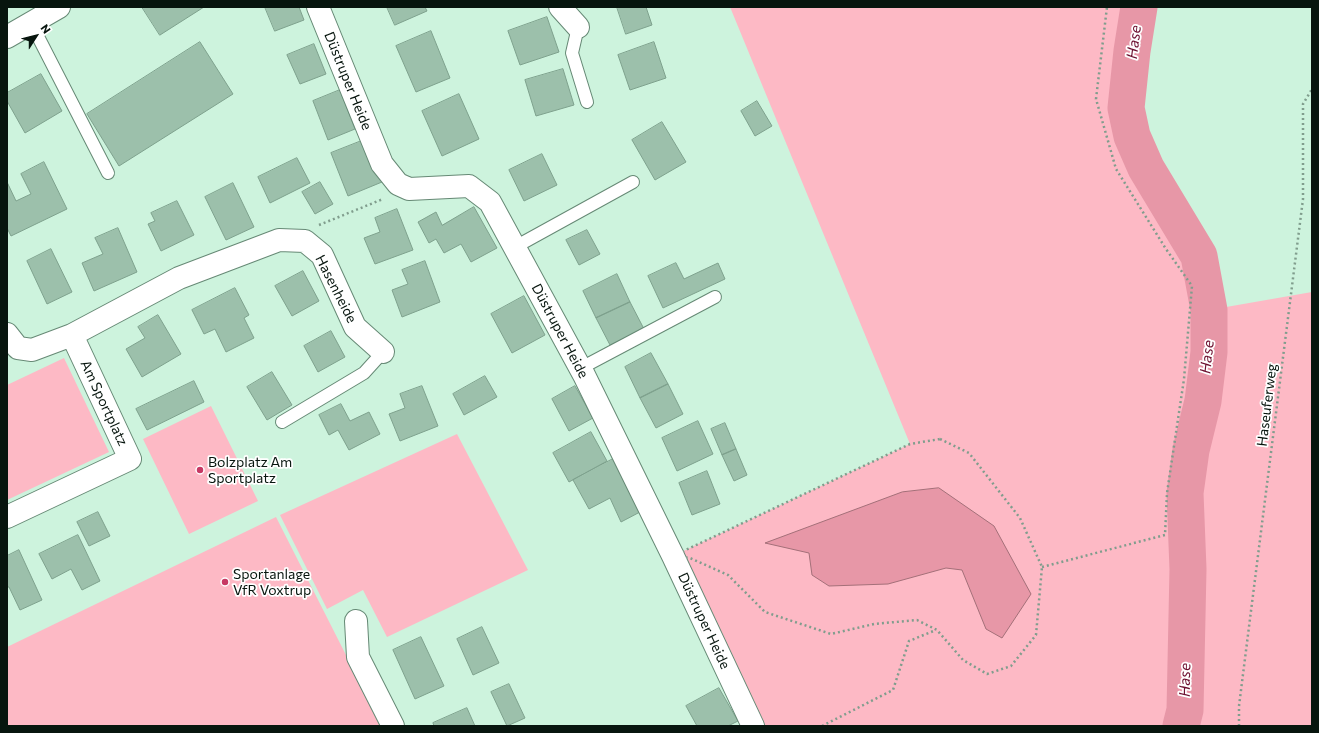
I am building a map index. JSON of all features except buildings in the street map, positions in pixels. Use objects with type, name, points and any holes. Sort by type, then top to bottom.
[{"type":"street","points":[[7,37],[59,7]]},
{"type":"street","name":"Düstruper Heide","points":[[318,7],[382,164],[398,184],[409,189],[469,186],[490,202],[581,368],[673,556],[753,726]]},
{"type":"street","points":[[560,7],[578,27]]},
{"type":"street","name":"Hasenheide","points":[[72,335],[179,278],[279,240],[305,241],[322,255],[355,327],[383,352]]},
{"type":"street","points":[[7,334],[18,348],[32,350],[72,335]]},
{"type":"street","name":"Am Sportplatz","points":[[7,517],[130,459],[72,335]]},
{"type":"street","points":[[356,621],[358,657],[393,726]]},
{"type":"lane","points":[[31,23],[108,173]]},
{"type":"lane","points":[[578,27],[572,53],[586,102]]},
{"type":"lane","points":[[514,247],[633,182]]},
{"type":"lane","points":[[581,368],[715,297]]},
{"type":"lane","name":"Hasenheide","points":[[282,422],[364,373],[383,352]]},
{"type":"path","points":[[1042,567],[1165,536],[1167,493],[1184,379],[1192,286],[1166,249],[1116,169],[1096,99],[1107,7]]},
{"type":"path","name":"Haseuferweg","points":[[1239,726],[1239,706],[1303,199],[1303,104],[1312,89]]},
{"type":"path","points":[[315,226],[409,189]]},
{"type":"path","points":[[940,439],[969,453],[1020,518],[1042,567],[1036,635],[1011,666],[988,674],[963,660],[936,630],[917,620],[874,624],[831,634],[765,612],[728,575],[690,558],[673,556],[910,444],[940,439]]},
{"type":"path","points":[[822,726],[893,690],[908,641],[936,630]]},
{"type":"shaded area","points":[[730,7],[1139,7],[1132,51],[1126,108],[1132,136],[1146,168],[1199,256],[1209,310],[1312,292],[1312,726],[753,726],[673,556],[910,444]]},
{"type":"shaded area","points":[[64,358],[109,452],[7,500],[7,385]]},
{"type":"shaded area","name":"Bolzplatz Am Sportplatz","points":[[211,406],[258,501],[189,534],[143,439]]},
{"type":"shaded area","points":[[457,434],[528,570],[387,637],[363,590],[327,609],[280,515]]},
{"type":"shaded area","points":[[939,488],[994,526],[1031,594],[1002,638],[986,629],[962,570],[946,568],[888,584],[829,586],[812,575],[809,553],[765,543],[902,492]]},
{"type":"shaded area","name":"Sportanlage VfR Voxtrup","points":[[276,517],[382,726],[7,726],[7,647]]},
{"type":"waterway","name":"Hase","points":[[1139,7],[1132,51],[1126,108],[1132,136],[1146,168],[1199,256],[1209,310],[1209,352],[1203,401],[1191,450],[1185,493],[1188,569],[1185,710],[1181,726]]},
{"type":"place","name":"Bolzplatz Am Sportplatz","points":[[200,470]]},
{"type":"place","name":"Sportanlage VfR Voxtrup","points":[[225,582]]}]
